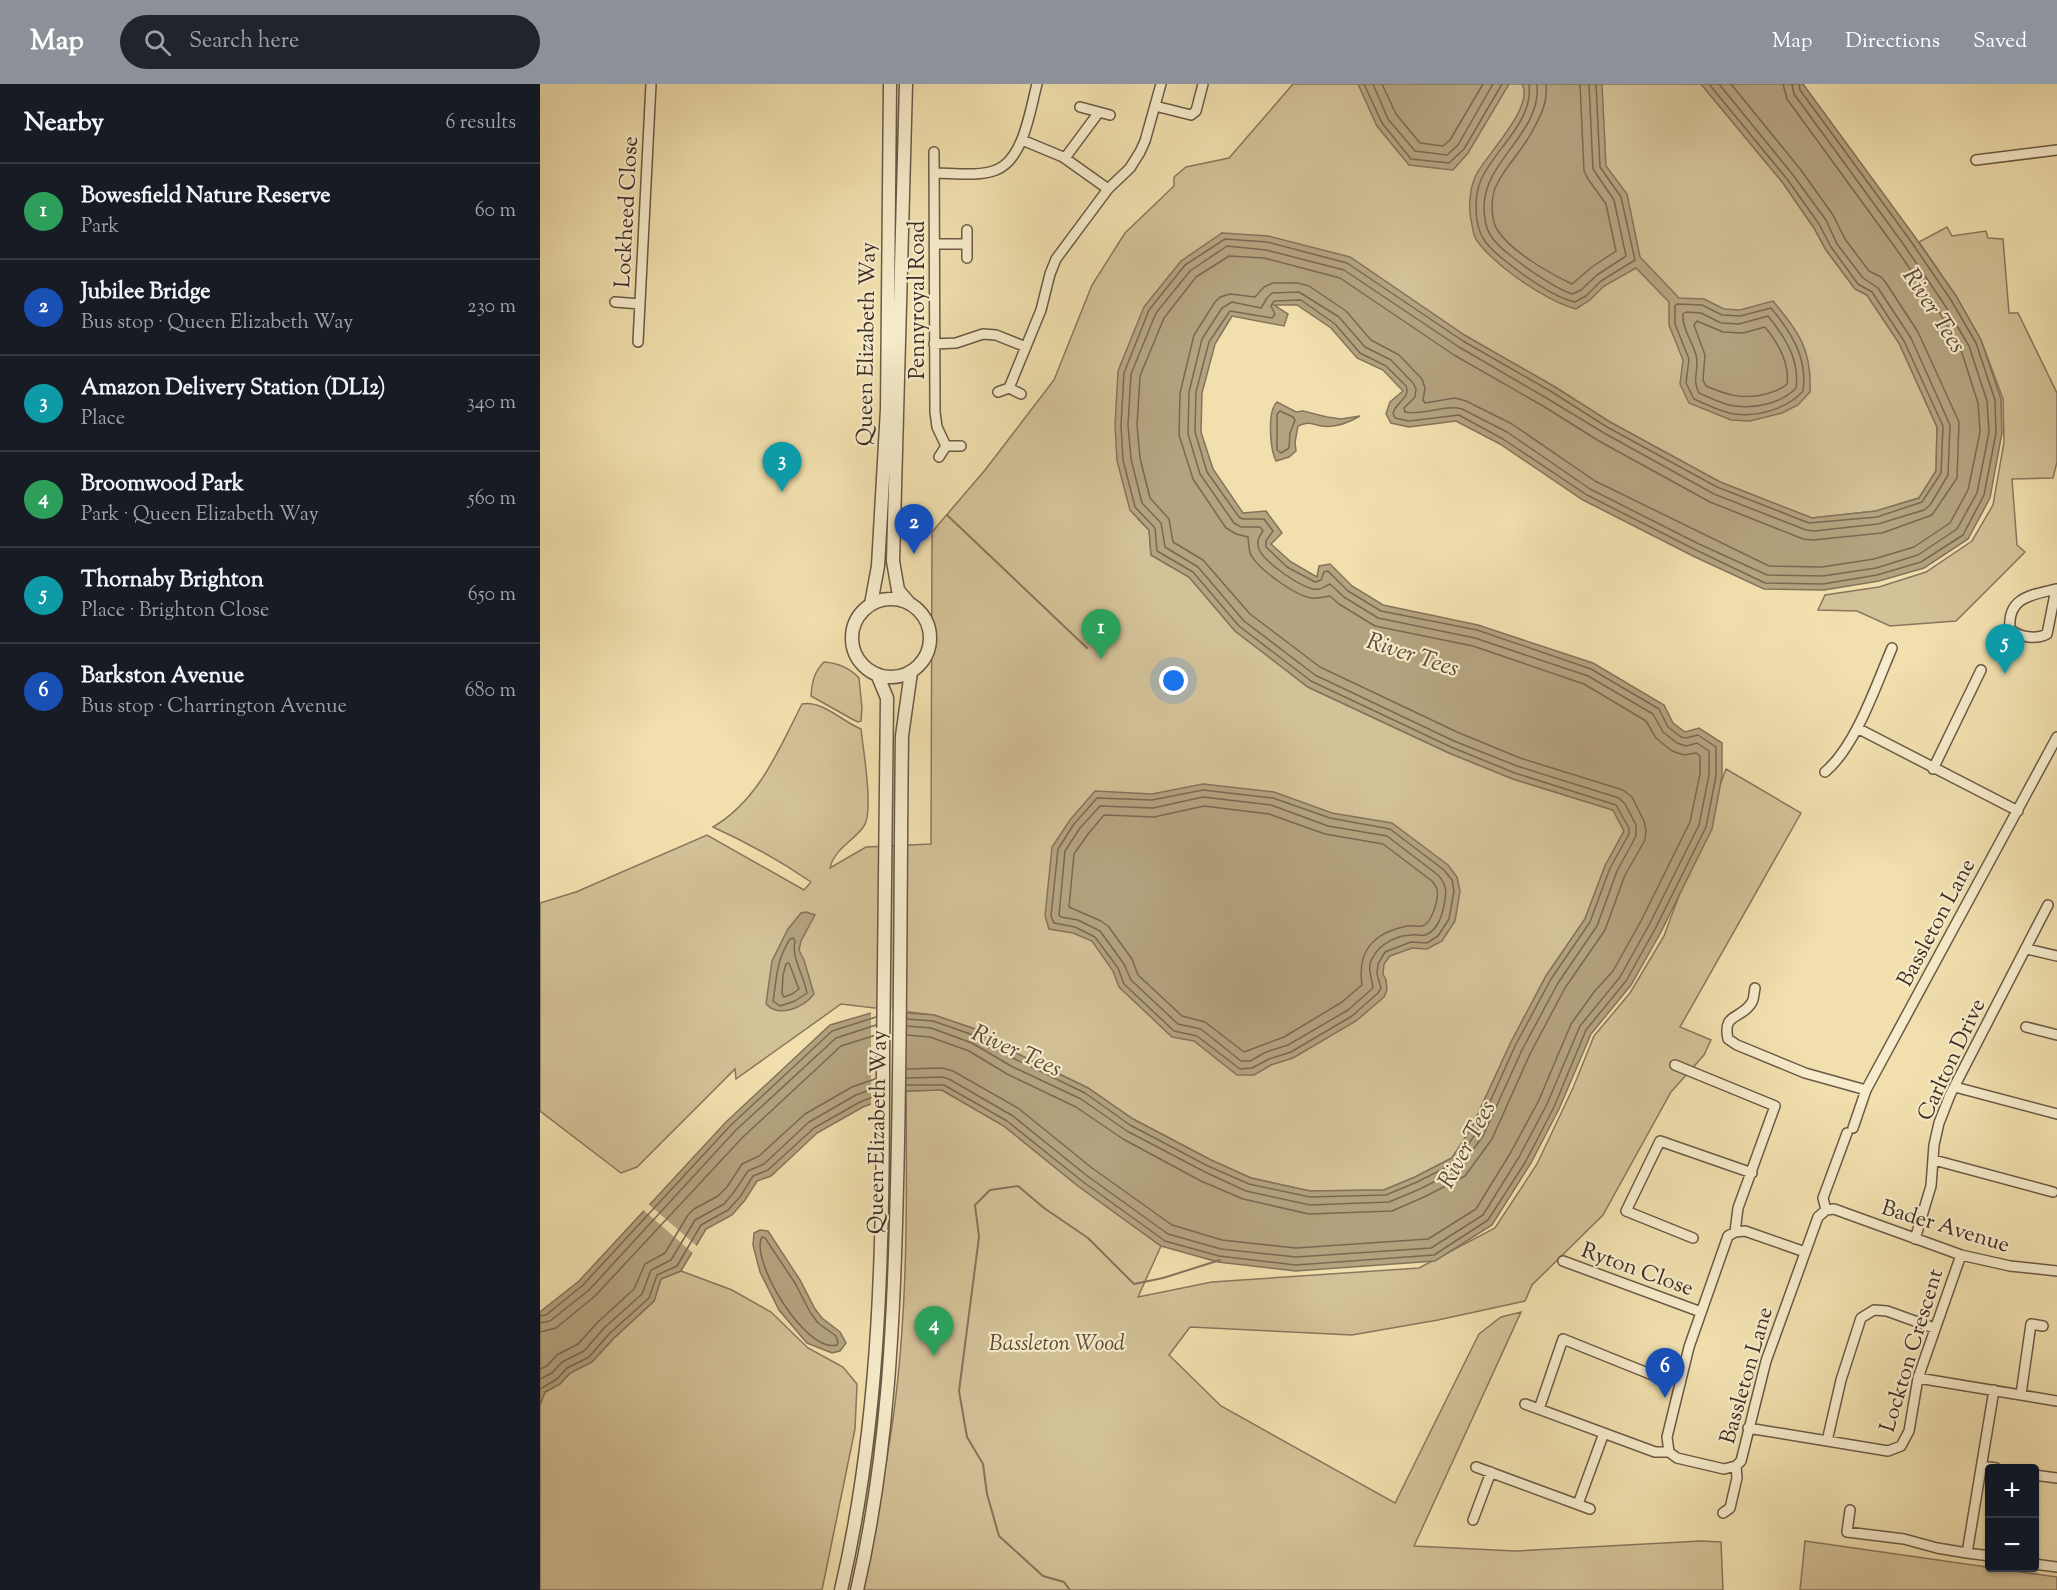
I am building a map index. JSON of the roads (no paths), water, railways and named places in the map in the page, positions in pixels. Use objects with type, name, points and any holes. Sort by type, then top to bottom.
[{"type":"street","name":"Lockheed Close","points":[[638,342],[651,84]]},
{"type":"street","name":"Queen Elizabeth Way","points":[[871,604],[878,566],[887,409],[890,84]]},
{"type":"street","name":"Queen Elizabeth Way","points":[[906,84],[893,561],[898,590],[909,603]]},
{"type":"street","points":[[935,173],[996,170],[1008,162],[1022,140],[1037,84]]},
{"type":"street","points":[[1009,388],[1041,310],[1056,259],[1108,189],[1130,168],[1140,152],[1161,84]]},
{"type":"street","points":[[1155,106],[1191,115],[1196,111],[1203,84]]},
{"type":"street","points":[[1080,107],[1110,115]]},
{"type":"street","points":[[1065,158],[1099,112]]},
{"type":"street","points":[[1022,140],[1065,158],[1108,189]]},
{"type":"street","points":[[1976,160],[2057,150]]},
{"type":"street","name":"Pennyroyal Road","points":[[934,152],[935,412],[946,446]]},
{"type":"street","points":[[967,230],[967,258]]},
{"type":"street","points":[[936,244],[967,244]]},
{"type":"street","points":[[615,302],[640,304]]},
{"type":"street","points":[[934,344],[956,343],[983,334],[996,335],[1026,347]]},
{"type":"street","points":[[998,392],[1009,388],[1021,394]]},
{"type":"street","points":[[939,457],[946,446],[962,446]]},
{"type":"street","points":[[2057,589],[2047,634],[2040,638],[2015,634],[2010,629],[2009,621],[2016,604],[2023,598],[2057,589]]},
{"type":"street","points":[[894,599],[909,603],[926,619],[930,634],[929,648],[922,662],[911,672],[896,676],[877,674],[862,664],[854,651],[852,635],[856,621],[871,604],[894,599]]},
{"type":"street","points":[[1825,772],[1857,728],[1892,648]]},
{"type":"street","points":[[1934,769],[1981,670]]},
{"type":"street","name":"Queen Elizabeth Way","points":[[857,1590],[877,1479],[895,1301],[902,736],[911,672]]},
{"type":"street","name":"Queen Elizabeth Way","points":[[841,1590],[854,1522],[873,1395],[879,1300],[887,699],[877,674]]},
{"type":"street","points":[[1857,728],[2018,811]]},
{"type":"street","name":"Bassleton Lane","points":[[1723,1513],[1730,1508],[1737,1478],[1736,1466],[1741,1461],[1766,1360],[1818,1217],[1826,1210],[1823,1198],[1847,1147],[1850,1130],[1866,1090],[2056,740]]},
{"type":"street","name":"Carlton Drive","points":[[1915,1239],[1931,1186],[1934,1144],[1939,1123],[2048,905]]},
{"type":"street","points":[[2027,949],[2057,956]]},
{"type":"street","points":[[1755,988],[1752,1003],[1728,1022],[1725,1029],[1728,1039],[1737,1045],[1805,1073],[1866,1090]]},
{"type":"street","points":[[1752,1003],[1763,1007]]},
{"type":"street","points":[[2026,1027],[2057,1035]]},
{"type":"street","points":[[1675,1065],[1775,1106],[1738,1208],[1735,1232]]},
{"type":"street","points":[[1955,1087],[2057,1114]]},
{"type":"street","points":[[1694,1238],[1626,1211],[1660,1141],[1752,1173]]},
{"type":"street","points":[[1934,1160],[2053,1192]]},
{"type":"street","name":"Bader Avenue","points":[[1826,1210],[1834,1209],[1961,1255],[2010,1266],[2057,1270]]},
{"type":"street","points":[[1669,1452],[1667,1437],[1689,1347],[1728,1236],[1735,1232],[1745,1231],[1805,1252]]},
{"type":"street","name":"Lockton Crescent","points":[[1748,1428],[1888,1451],[1901,1446],[1909,1431],[1918,1378],[1961,1255]]},
{"type":"street","name":"Ryton Close","points":[[1563,1261],[1701,1312]]},
{"type":"street","points":[[1827,1441],[1841,1380],[1861,1318],[1874,1310],[1887,1311],[1934,1328]]},
{"type":"street","points":[[2021,1394],[2031,1324],[2043,1326]]},
{"type":"street","points":[[1539,1409],[1563,1339],[1660,1377]]},
{"type":"street","points":[[1651,1374],[1655,1362]]},
{"type":"street","points":[[1918,1378],[2057,1401]]},
{"type":"street","points":[[1967,1553],[1994,1390]]},
{"type":"street","points":[[1525,1404],[1655,1452],[1669,1452],[1677,1458],[1724,1469],[1736,1466]]},
{"type":"street","points":[[1578,1504],[1604,1433]]},
{"type":"street","points":[[1476,1467],[1590,1509]]},
{"type":"street","points":[[1473,1520],[1491,1472]]},
{"type":"street","points":[[2039,1476],[2057,1478]]},
{"type":"street","points":[[1850,1510],[1847,1532],[1904,1539],[1937,1548],[1985,1555]]},
{"type":"street","points":[[2039,1565],[2057,1567]]},
{"type":"water","points":[[1358,84],[1509,84],[1468,153],[1453,170],[1409,165],[1377,126]]},
{"type":"water","points":[[1522,84],[1602,84],[1606,166],[1627,194],[1640,257],[1679,298],[1704,299],[1724,309],[1740,310],[1773,301],[1797,333],[1809,364],[1810,392],[1798,405],[1782,413],[1750,421],[1731,420],[1689,403],[1680,384],[1683,360],[1669,325],[1669,302],[1636,268],[1604,286],[1590,300],[1576,309],[1529,286],[1504,268],[1484,249],[1475,236],[1471,219],[1472,187],[1481,166],[1516,118],[1524,94]]},
{"type":"water","name":"River Tees","points":[[1701,84],[1803,84],[1915,237],[1956,296],[1981,340],[2001,399],[2002,433],[1990,498],[1968,539],[1924,568],[1879,581],[1824,590],[1764,589],[1583,500],[1500,444],[1456,421],[1409,427],[1391,423],[1386,414],[1390,402],[1403,391],[1383,370],[1357,358],[1331,328],[1297,305],[1274,305],[1288,314],[1284,326],[1232,316],[1215,344],[1202,393],[1201,432],[1213,469],[1243,513],[1266,511],[1282,533],[1271,544],[1291,562],[1317,577],[1319,566],[1330,564],[1352,586],[1383,605],[1478,625],[1593,663],[1664,705],[1673,723],[1685,732],[1699,728],[1722,743],[1722,776],[1712,829],[1661,932],[1631,985],[1591,1034],[1559,1109],[1531,1163],[1492,1225],[1435,1261],[1296,1271],[1218,1262],[1161,1246],[1078,1186],[1004,1126],[942,1090],[906,1091],[863,1107],[817,1133],[771,1176],[757,1181],[732,1215],[706,1229],[681,1271],[661,1279],[654,1301],[592,1362],[570,1373],[560,1384],[545,1392],[540,1405],[540,1312],[579,1281],[726,1122],[830,1025],[878,1011],[934,1015],[978,1030],[1018,1054],[1088,1088],[1133,1119],[1251,1178],[1310,1191],[1384,1190],[1452,1158],[1471,1129],[1510,1044],[1546,976],[1585,919],[1605,866],[1624,831],[1613,810],[1513,779],[1449,753],[1308,687],[1235,631],[1189,577],[1151,555],[1149,530],[1130,510],[1117,461],[1115,425],[1118,371],[1144,307],[1181,261],[1222,233],[1268,236],[1350,257],[1466,336],[1555,387],[1610,422],[1720,482],[1812,518],[1876,511],[1919,498],[1936,471],[1937,427],[1899,343],[1867,295],[1855,289],[1826,250],[1783,183]]},
{"type":"water","points":[[1277,402],[1296,412],[1303,411],[1341,419],[1360,416],[1337,426],[1308,423],[1298,426],[1296,451],[1289,457],[1276,461],[1272,448],[1271,421]]},
{"type":"water","points":[[1203,784],[1274,792],[1332,813],[1392,823],[1448,865],[1457,877],[1460,891],[1455,921],[1442,941],[1427,949],[1412,948],[1390,956],[1384,964],[1383,974],[1387,990],[1384,997],[1356,1021],[1293,1058],[1271,1065],[1254,1075],[1237,1075],[1194,1041],[1172,1037],[1119,987],[1113,971],[1092,941],[1073,933],[1049,929],[1045,916],[1052,847],[1070,820],[1095,791],[1152,794]]},
{"type":"water","points":[[801,913],[815,915],[801,941],[799,950],[814,994],[797,1007],[784,1011],[777,1010],[766,1004],[772,961],[788,929]]},
{"type":"water","points":[[760,1230],[768,1231],[800,1280],[815,1309],[822,1318],[840,1332],[846,1343],[840,1351],[832,1353],[807,1343],[779,1310],[760,1272],[753,1245],[754,1233]]},
{"type":"waterway","points":[[947,515],[1087,648]]},
{"type":"waterway","points":[[1070,1590],[1064,1582],[1043,1576],[999,1536],[987,1494],[983,1464],[967,1437],[959,1391],[979,1237],[975,1205],[990,1190],[1018,1186],[1044,1208],[1088,1238],[1134,1284],[1163,1278],[1220,1260]]},
{"type":"place","name":"Amazon Delivery Station (DLI2)","points":[[782,492]]},
{"type":"place","name":"Jubilee Bridge","points":[[914,554]]},
{"type":"place","name":"Bowesfield Nature Reserve","points":[[1101,659]]},
{"type":"place","name":"Thornaby Brighton","points":[[2005,674]]},
{"type":"place","name":"Broomwood Park","points":[[934,1356]]},
{"type":"place","name":"Barkston Avenue","points":[[1665,1398]]},
{"type":"park label","name":"Bassleton Wood","points":[[1057,1342]]}]
